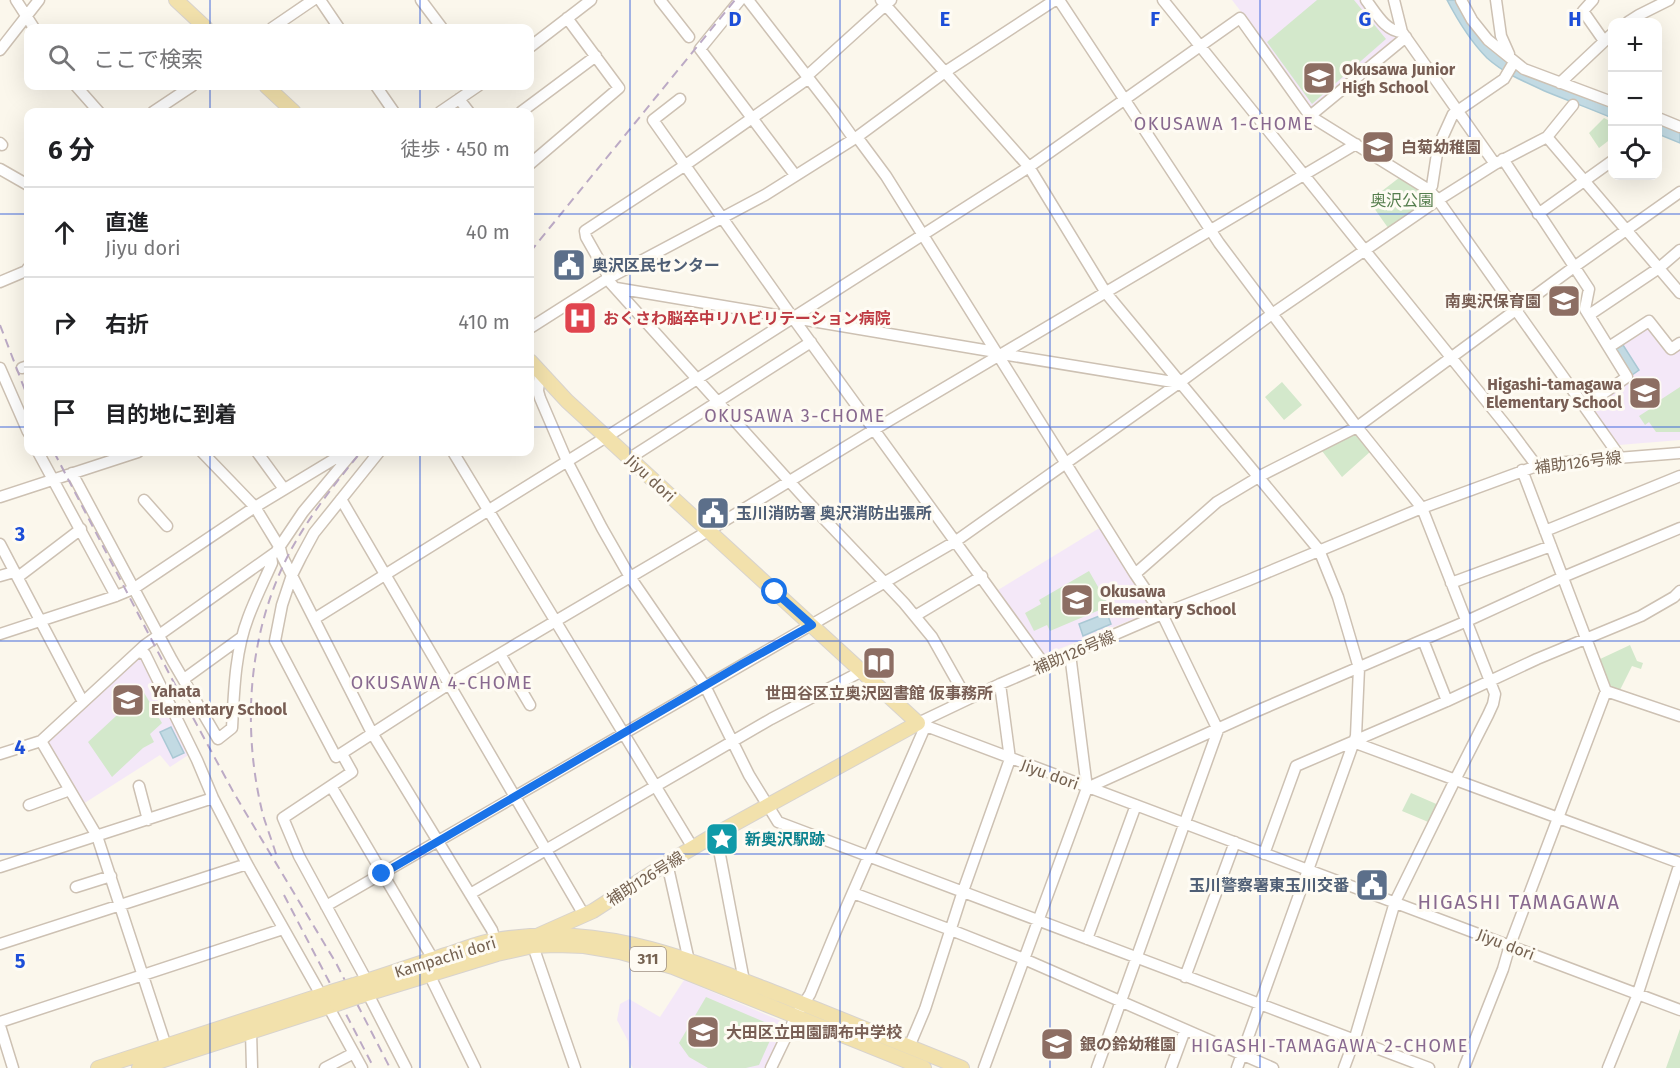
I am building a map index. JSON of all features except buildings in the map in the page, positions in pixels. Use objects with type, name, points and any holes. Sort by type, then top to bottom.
[{"type":"main road","points":[[176,0],[202,24]]},
{"type":"main road","points":[[270,90],[290,108]]},
{"type":"main road","name":"Jiyu dori","points":[[534,365],[565,399],[606,437],[922,725]]},
{"type":"main road","name":"補助126号線","points":[[536,941],[593,911],[667,863],[767,805],[922,725]]},
{"type":"main road","name":"Kampachi dori","points":[[362,989],[433,959],[495,940],[536,941],[581,935],[617,940],[689,961],[805,1005],[924,1068]]},
{"type":"main road","name":"Kampachi dori","points":[[139,1068],[329,999],[429,974],[536,941],[556,945],[584,946],[647,959],[673,967],[901,1057],[962,1068]]},
{"type":"main road","name":"Kampachi dori","points":[[98,1068],[168,1057],[251,1031],[329,999]]},
{"type":"street","points":[[16,0],[31,24]]},
{"type":"street","points":[[0,50],[39,0]]},
{"type":"street","points":[[278,24],[313,0]]},
{"type":"street","points":[[320,0],[336,24]]},
{"type":"street","points":[[421,0],[439,24]]},
{"type":"street","points":[[534,44],[590,0]]},
{"type":"street","points":[[660,0],[689,37]]},
{"type":"street","points":[[740,0],[700,48],[795,175]]},
{"type":"street","points":[[748,0],[886,176],[1162,614],[1218,730],[1096,1068]]},
{"type":"street","points":[[534,325],[607,279],[765,195],[855,138],[945,72],[1057,0],[1211,231],[1357,427],[1422,508],[1496,694],[1395,902],[1344,1068]]},
{"type":"street","points":[[1163,0],[1536,465]]},
{"type":"street","points":[[1366,0],[1386,26],[1404,35]]},
{"type":"street","points":[[1394,0],[1404,35],[1457,111],[1538,214],[1589,289],[1585,309],[1627,377],[1585,406]]},
{"type":"street","points":[[1461,0],[1472,20],[1488,40],[1512,61],[1524,69],[1608,101]]},
{"type":"street","points":[[1429,190],[1432,186],[1438,147],[1453,114],[1504,79],[1512,61],[1501,36],[1496,0]]},
{"type":"street","points":[[1560,83],[1608,38],[1582,11],[1593,0]]},
{"type":"street","points":[[1634,18],[1669,0]]},
{"type":"street","points":[[967,699],[932,637],[886,582],[790,481],[607,279],[607,274],[586,237],[585,231],[684,166],[808,77],[886,2],[1029,167],[1106,293],[1319,550],[1338,597],[1359,668],[1356,736],[1237,1068]]},
{"type":"street","points":[[534,161],[619,88],[567,18]]},
{"type":"street","points":[[314,619],[606,437],[1029,167],[1240,18],[1310,116],[1429,190],[1438,200],[1620,456]]},
{"type":"street","points":[[1310,116],[1404,35]]},
{"type":"street","points":[[526,108],[596,56]]},
{"type":"street","points":[[80,90],[95,108]]},
{"type":"street","points":[[159,108],[186,90]]},
{"type":"street","points":[[379,90],[391,108]]},
{"type":"street","points":[[446,108],[472,90]]},
{"type":"street","points":[[459,99],[466,108]]},
{"type":"street","points":[[680,99],[653,120],[721,218],[1044,664]]},
{"type":"street","points":[[326,906],[956,541],[1272,314],[1438,200],[1499,162],[1547,137],[1573,105]]},
{"type":"street","points":[[1662,120],[1680,127]]},
{"type":"street","points":[[1547,137],[1680,292]]},
{"type":"street","points":[[376,456],[314,533],[292,575],[282,605],[275,641],[336,757],[449,684],[708,531],[999,354],[1356,144]]},
{"type":"street","points":[[1538,214],[1608,164]]},
{"type":"street","points":[[0,169],[24,182]]},
{"type":"street","points":[[1135,574],[1217,502],[1258,477],[1357,427],[1680,192]]},
{"type":"street","points":[[1589,315],[1659,268],[1680,250]]},
{"type":"street","points":[[0,282],[24,273]]},
{"type":"street","points":[[616,288],[1179,383]]},
{"type":"street","points":[[1609,347],[1649,321],[1671,349],[1680,343]]},
{"type":"street","points":[[630,458],[811,342]]},
{"type":"street","points":[[540,372],[535,401],[630,577],[705,686],[733,742],[778,822],[1429,1068]]},
{"type":"street","points":[[1,373],[24,423]]},
{"type":"street","name":"補助126号線","points":[[922,725],[967,699],[1044,664],[1422,508],[1522,470],[1536,465],[1620,456],[1680,453]]},
{"type":"street","points":[[40,456],[116,596]]},
{"type":"street","points":[[0,497],[125,456]]},
{"type":"street","points":[[206,456],[255,507],[280,548],[372,733],[492,930],[495,940]]},
{"type":"street","points":[[260,456],[284,489]]},
{"type":"street","points":[[0,634],[133,589],[334,456]]},
{"type":"street","points":[[0,754],[41,741],[138,652],[271,556],[280,548],[303,512],[350,456]]},
{"type":"street","points":[[455,456],[693,848]]},
{"type":"street","points":[[1464,1068],[1606,690],[1522,470]]},
{"type":"street","points":[[72,473],[158,636],[218,739],[232,728],[237,661],[242,637],[247,619],[272,563],[271,556]]},
{"type":"street","points":[[1545,531],[1680,476]]},
{"type":"street","points":[[341,499],[584,915]]},
{"type":"street","points":[[144,500],[167,526]]},
{"type":"street","points":[[1087,788],[1257,711],[1680,528]]},
{"type":"street","points":[[0,576],[16,574],[81,530]]},
{"type":"street","points":[[0,544],[83,702]]},
{"type":"street","points":[[1451,583],[1551,546]]},
{"type":"street","points":[[915,616],[982,576]]},
{"type":"street","points":[[1353,742],[1537,659],[1647,613],[1680,591]]},
{"type":"street","points":[[184,680],[242,637]]},
{"type":"street","points":[[1423,640],[1447,701]]},
{"type":"street","points":[[138,652],[145,654],[247,864],[283,929],[329,999],[362,1068]]},
{"type":"street","points":[[500,654],[530,705]]},
{"type":"street","points":[[984,1068],[1087,788],[1070,654]]},
{"type":"street","points":[[470,894],[771,719],[862,671]]},
{"type":"street","points":[[901,1057],[925,1010],[963,891],[1010,759],[1000,684]]},
{"type":"street","points":[[1606,690],[1680,716]]},
{"type":"street","points":[[771,1068],[796,1016],[805,1005],[922,725]]},
{"type":"street","name":"Jiyu dori","points":[[922,725],[1680,1010]]},
{"type":"street","points":[[41,741],[97,836],[168,1057]]},
{"type":"street","points":[[1264,854],[1296,766],[1347,742],[1353,742],[1680,863],[1638,994],[1608,1068]]},
{"type":"street","points":[[342,754],[352,772],[283,818],[298,856],[326,906],[362,989],[406,1068]]},
{"type":"street","points":[[139,786],[148,820]]},
{"type":"street","points":[[331,786],[433,959]]},
{"type":"street","points":[[29,805],[70,790]]},
{"type":"street","points":[[0,867],[213,798]]},
{"type":"street","points":[[1087,939],[1136,805]]},
{"type":"street","points":[[716,834],[744,981]]},
{"type":"street","points":[[1185,977],[1235,842]]},
{"type":"street","points":[[667,863],[689,961]]},
{"type":"street","points":[[0,944],[247,864]]},
{"type":"street","points":[[76,887],[111,876]]},
{"type":"street","points":[[853,893],[1024,959],[1273,1068]]},
{"type":"street","points":[[13,1068],[0,1024],[283,929]]},
{"type":"street","points":[[536,941],[575,1068]]},
{"type":"street","points":[[429,974],[475,1068]]},
{"type":"street","points":[[1171,1068],[1185,1030]]},
{"type":"street","points":[[251,1031],[252,1068]]},
{"type":"street","points":[[325,1068],[354,1053]]},
{"type":"shaded area","name":"Okusawa Junior High School","points":[[1232,0],[1359,0],[1381,27],[1396,36],[1396,42],[1386,46],[1312,110]]},
{"type":"shaded area","name":"Higashi-tamagawa Elementary School","points":[[1648,327],[1680,349],[1680,440],[1619,445],[1592,407],[1626,382],[1612,348]]},
{"type":"shaded area","name":"Okusawa Elementary School","points":[[1101,527],[1154,611],[1044,655],[998,590]]},
{"type":"shaded area","name":"Yahata Elementary School","points":[[138,658],[142,658],[190,754],[170,767],[160,755],[83,804],[47,742]]},
{"type":"shaded area","name":"大田区立田園調布中学校","points":[[684,980],[786,1023],[766,1068],[633,1068],[630,1063],[628,1041],[617,1020],[620,1004],[629,999],[660,1017]]},
{"type":"green space","name":"Okusawa Junior High School","points":[[1317,0],[1354,0],[1386,39],[1312,104],[1267,42]]},
{"type":"green space","points":[[1604,118],[1608,120],[1608,141],[1599,148],[1589,133]]},
{"type":"green space","name":"奥沢公園","points":[[1404,174],[1433,199],[1391,232],[1369,201]]},
{"type":"green space","points":[[1282,382],[1302,405],[1284,420],[1265,397]]},
{"type":"green space","points":[[1680,387],[1680,432],[1656,432],[1649,422],[1645,425],[1639,416]]},
{"type":"green space","points":[[1357,433],[1371,451],[1342,477],[1322,451]]},
{"type":"green space","points":[[1089,571],[1109,606],[1050,631],[1047,625],[1034,631],[1025,613],[1041,604],[1039,600]]},
{"type":"green space","points":[[1630,645],[1637,661],[1643,663],[1641,669],[1632,666],[1619,692],[1608,687],[1598,660]]},
{"type":"green space","points":[[143,691],[162,723],[150,734],[154,742],[143,748],[112,777],[88,742]]},
{"type":"green space","points":[[1411,793],[1441,806],[1433,824],[1402,811]]},
{"type":"green space","points":[[706,997],[776,1027],[759,1065],[746,1068],[708,1068],[689,1057],[679,1043]]},
{"type":"green space","points":[[1680,1029],[1680,1068],[1666,1068]]},
{"type":"water","points":[[1447,0],[1458,0],[1507,61],[1608,104],[1608,116],[1547,92],[1508,73],[1487,58],[1460,23]]},
{"type":"water","points":[[1662,124],[1680,131],[1680,143],[1662,136]]},
{"type":"water","points":[[1623,345],[1639,370],[1632,375],[1616,349]]},
{"type":"water","points":[[1107,613],[1111,624],[1083,636],[1079,624]]},
{"type":"water","points":[[171,727],[184,753],[173,758],[160,732]]},
{"type":"railway","points":[[534,247],[735,0]]},
{"type":"railway","points":[[0,325],[24,388]]},
{"type":"railway","points":[[56,456],[235,795],[336,963],[390,1068]]},
{"type":"railway","points":[[276,854],[263,815],[252,748],[251,713],[258,645],[277,579],[292,548],[324,498],[358,456]]},
{"type":"railway","points":[[284,895],[374,1068]]},
{"type":"place","name":"Okusawa Junior High School","points":[[1319,78]]},
{"type":"place","name":"白菊幼稚園","points":[[1378,147]]},
{"type":"place","name":"奥沢区民センター","points":[[569,265]]},
{"type":"place","name":"南奥沢保育園","points":[[1564,301]]},
{"type":"place","name":"おくさわ脳卒中リハビリテーション病院","points":[[580,318]]},
{"type":"place","name":"Higashi-tamagawa Elementary School","points":[[1645,393]]},
{"type":"place","name":"玉川消防署 奥沢消防出張所","points":[[713,513]]},
{"type":"place","name":"Okusawa Elementary School","points":[[1077,600]]},
{"type":"place","name":"世田谷区立奥沢図書館 仮事務所","points":[[879,663]]},
{"type":"place","name":"Yahata Elementary School","points":[[128,700]]},
{"type":"place","name":"新奥沢駅跡","points":[[722,839]]},
{"type":"place","name":"玉川警察署東玉川交番","points":[[1372,885]]},
{"type":"place","name":"大田区立田園調布中学校","points":[[703,1032]]},
{"type":"place","name":"銀の鈴幼稚園","points":[[1057,1044]]},
{"type":"district","name":"OKUSAWA 1-CHOME","points":[[1224,124]]},
{"type":"district","name":"OKUSAWA 3-CHOME","points":[[795,416]]},
{"type":"district","name":"OKUSAWA 4-CHOME","points":[[442,683]]},
{"type":"district","name":"HIGASHI TAMAGAWA","points":[[1519,902]]},
{"type":"district","name":"HIGASHI-TAMAGAWA 2-CHOME","points":[[1330,1046]]},
{"type":"route","points":[[382,874],[812,625],[775,592]]}]
